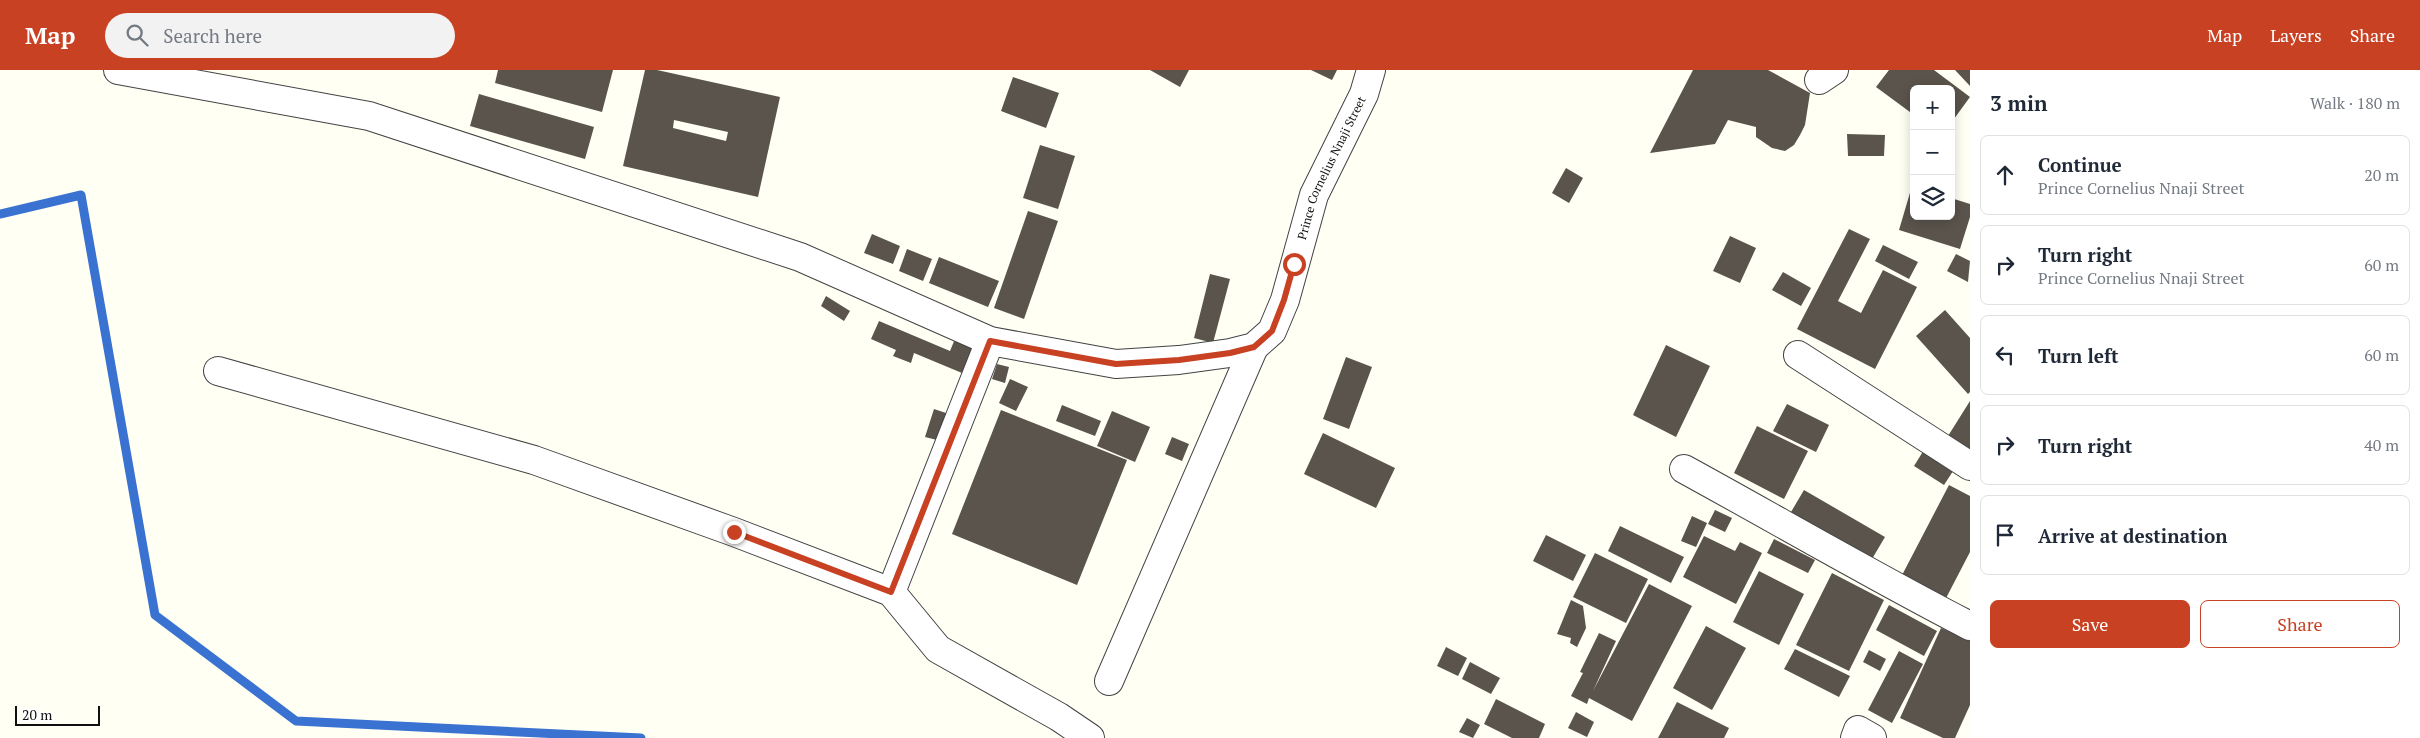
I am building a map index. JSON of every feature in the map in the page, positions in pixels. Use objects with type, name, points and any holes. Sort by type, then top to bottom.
[{"type":"street","name":"Prince Cornelius Nnaji Street","points":[[118,70],[369,116],[800,257],[990,341],[1116,364],[1179,360],[1230,353],[1254,347],[1272,331],[1284,300],[1314,195],[1364,94],[1371,70]]},
{"type":"street","points":[[891,592],[990,341]]},
{"type":"street","points":[[1109,682],[1254,347]]},
{"type":"street","points":[[1798,355],[1970,466]]},
{"type":"street","points":[[218,371],[534,460],[734,532],[891,592],[938,650],[1059,717],[1090,738]]},
{"type":"street","points":[[1684,469],[1821,543],[1879,579],[1970,626]]},
{"type":"building","points":[[498,70],[613,70],[602,112],[495,83]]},
{"type":"building","points":[[645,70],[657,70],[780,97],[758,197],[623,166]],"holes":[[[674,120],[728,132],[726,141],[673,128]]]},
{"type":"building","points":[[1150,70],[1189,70],[1180,87]]},
{"type":"building","points":[[1311,70],[1337,70],[1332,80]]},
{"type":"building","points":[[1693,70],[1768,70],[1810,93],[1805,125],[1794,145],[1785,151],[1772,148],[1756,137],[1756,127],[1728,120],[1715,144],[1650,153]]},
{"type":"building","points":[[1889,70],[1934,70],[1954,85],[1910,85],[1910,112],[1876,87]]},
{"type":"building","points":[[1955,70],[1970,70],[1970,86]]},
{"type":"building","points":[[1013,77],[1059,93],[1046,128],[1001,111]]},
{"type":"building","points":[[1955,86],[1970,97],[1955,118]]},
{"type":"building","points":[[479,94],[594,127],[585,159],[470,126]]},
{"type":"building","points":[[1847,134],[1885,135],[1884,156],[1848,156]]},
{"type":"building","points":[[1040,145],[1075,156],[1058,209],[1023,198]]},
{"type":"building","points":[[1566,168],[1583,178],[1569,203],[1552,193]]},
{"type":"building","points":[[1910,193],[1910,220],[1955,220],[1955,199],[1970,204],[1970,217],[1960,249],[1899,230]]},
{"type":"building","points":[[1028,211],[1058,221],[1024,319],[994,308]]},
{"type":"building","points":[[1849,229],[1870,239],[1838,301],[1861,313],[1883,270],[1917,287],[1875,369],[1797,329]]},
{"type":"building","points":[[872,234],[900,246],[893,264],[864,253]]},
{"type":"building","points":[[1730,236],[1756,248],[1740,283],[1713,271]]},
{"type":"building","points":[[1883,245],[1918,262],[1909,279],[1875,261]]},
{"type":"building","points":[[907,249],[932,259],[923,281],[899,271]]},
{"type":"building","points":[[1956,254],[1970,261],[1968,282],[1947,271]]},
{"type":"building","points":[[939,257],[999,281],[988,307],[929,283]]},
{"type":"building","points":[[1783,272],[1811,288],[1801,306],[1772,290]]},
{"type":"building","points":[[1210,274],[1230,279],[1213,343],[1194,338]]},
{"type":"building","points":[[826,296],[850,311],[844,321],[821,306]]},
{"type":"building","points":[[1945,310],[1970,338],[1970,392],[1968,394],[1916,336]]},
{"type":"building","points":[[879,321],[950,351],[957,334],[975,341],[962,373],[914,353],[911,363],[893,356],[896,350],[871,339]]},
{"type":"building","points":[[1666,345],[1710,366],[1676,437],[1633,415]]},
{"type":"building","points":[[1346,357],[1372,367],[1349,429],[1323,419]]},
{"type":"building","points":[[997,364],[1009,367],[1005,383],[992,379]]},
{"type":"building","points":[[1010,379],[1028,387],[1016,411],[999,403]]},
{"type":"building","points":[[1970,401],[1970,450],[1948,436]]},
{"type":"building","points":[[1787,404],[1829,425],[1816,452],[1773,431]]},
{"type":"building","points":[[1062,405],[1101,421],[1095,436],[1056,421]]},
{"type":"building","points":[[934,409],[949,414],[941,441],[925,437]]},
{"type":"building","points":[[1001,410],[1127,460],[1077,585],[952,534]]},
{"type":"building","points":[[1112,411],[1150,427],[1135,462],[1097,446]]},
{"type":"building","points":[[1757,426],[1808,451],[1784,499],[1734,473]]},
{"type":"building","points":[[1323,433],[1395,468],[1376,508],[1304,474]]},
{"type":"building","points":[[1172,437],[1189,444],[1182,461],[1165,454]]},
{"type":"building","points":[[1927,445],[1957,465],[1944,485],[1914,466]]},
{"type":"building","points":[[1949,485],[1970,496],[1970,552],[1944,602],[1900,579]]},
{"type":"building","points":[[1804,490],[1885,537],[1872,559],[1791,512]]},
{"type":"building","points":[[1715,510],[1732,518],[1725,532],[1708,524]]},
{"type":"building","points":[[1692,516],[1707,523],[1696,547],[1681,541]]},
{"type":"building","points":[[1620,526],[1684,557],[1671,583],[1608,551]]},
{"type":"building","points":[[1546,535],[1586,555],[1573,581],[1533,561]]},
{"type":"building","points":[[1704,536],[1735,551],[1740,542],[1762,553],[1736,604],[1683,577]]},
{"type":"building","points":[[1774,539],[1815,560],[1808,573],[1767,553]]},
{"type":"building","points":[[1595,553],[1648,579],[1626,623],[1573,597]]},
{"type":"building","points":[[1759,571],[1804,594],[1779,645],[1733,622]]},
{"type":"building","points":[[1832,573],[1884,600],[1849,671],[1796,645]]},
{"type":"building","points":[[1649,584],[1692,606],[1632,721],[1589,698],[1587,704],[1571,696],[1583,673],[1580,672],[1599,633],[1616,641],[1593,691]]},
{"type":"building","points":[[1571,600],[1583,606],[1586,628],[1577,647],[1570,643],[1571,638],[1557,634]]},
{"type":"building","points":[[1889,605],[1937,631],[1924,656],[1876,630]]},
{"type":"building","points":[[1706,626],[1746,648],[1712,710],[1673,688]]},
{"type":"building","points":[[1941,628],[1970,641],[1970,705],[1955,738],[1943,738],[1900,718]]},
{"type":"building","points":[[1446,647],[1467,658],[1458,676],[1437,666]]},
{"type":"building","points":[[1795,649],[1850,676],[1839,697],[1784,669]]},
{"type":"building","points":[[1869,650],[1886,659],[1880,671],[1863,662]]},
{"type":"building","points":[[1899,651],[1923,664],[1892,723],[1868,710]]},
{"type":"building","points":[[1470,662],[1500,678],[1491,694],[1462,679]]},
{"type":"building","points":[[1496,699],[1545,724],[1539,738],[1512,738],[1484,724]]},
{"type":"building","points":[[1677,702],[1729,728],[1724,738],[1658,738]]},
{"type":"building","points":[[1576,712],[1594,722],[1587,737],[1568,728]]},
{"type":"building","points":[[1467,718],[1480,725],[1473,738],[1459,732]]},
{"type":"waterway","points":[[0,214],[81,195],[155,615],[296,721],[641,738]]},
{"type":"route","points":[[734,532],[891,592],[990,341],[1116,364],[1179,360],[1230,353],[1254,347],[1272,331],[1284,300],[1294,264]]}]
